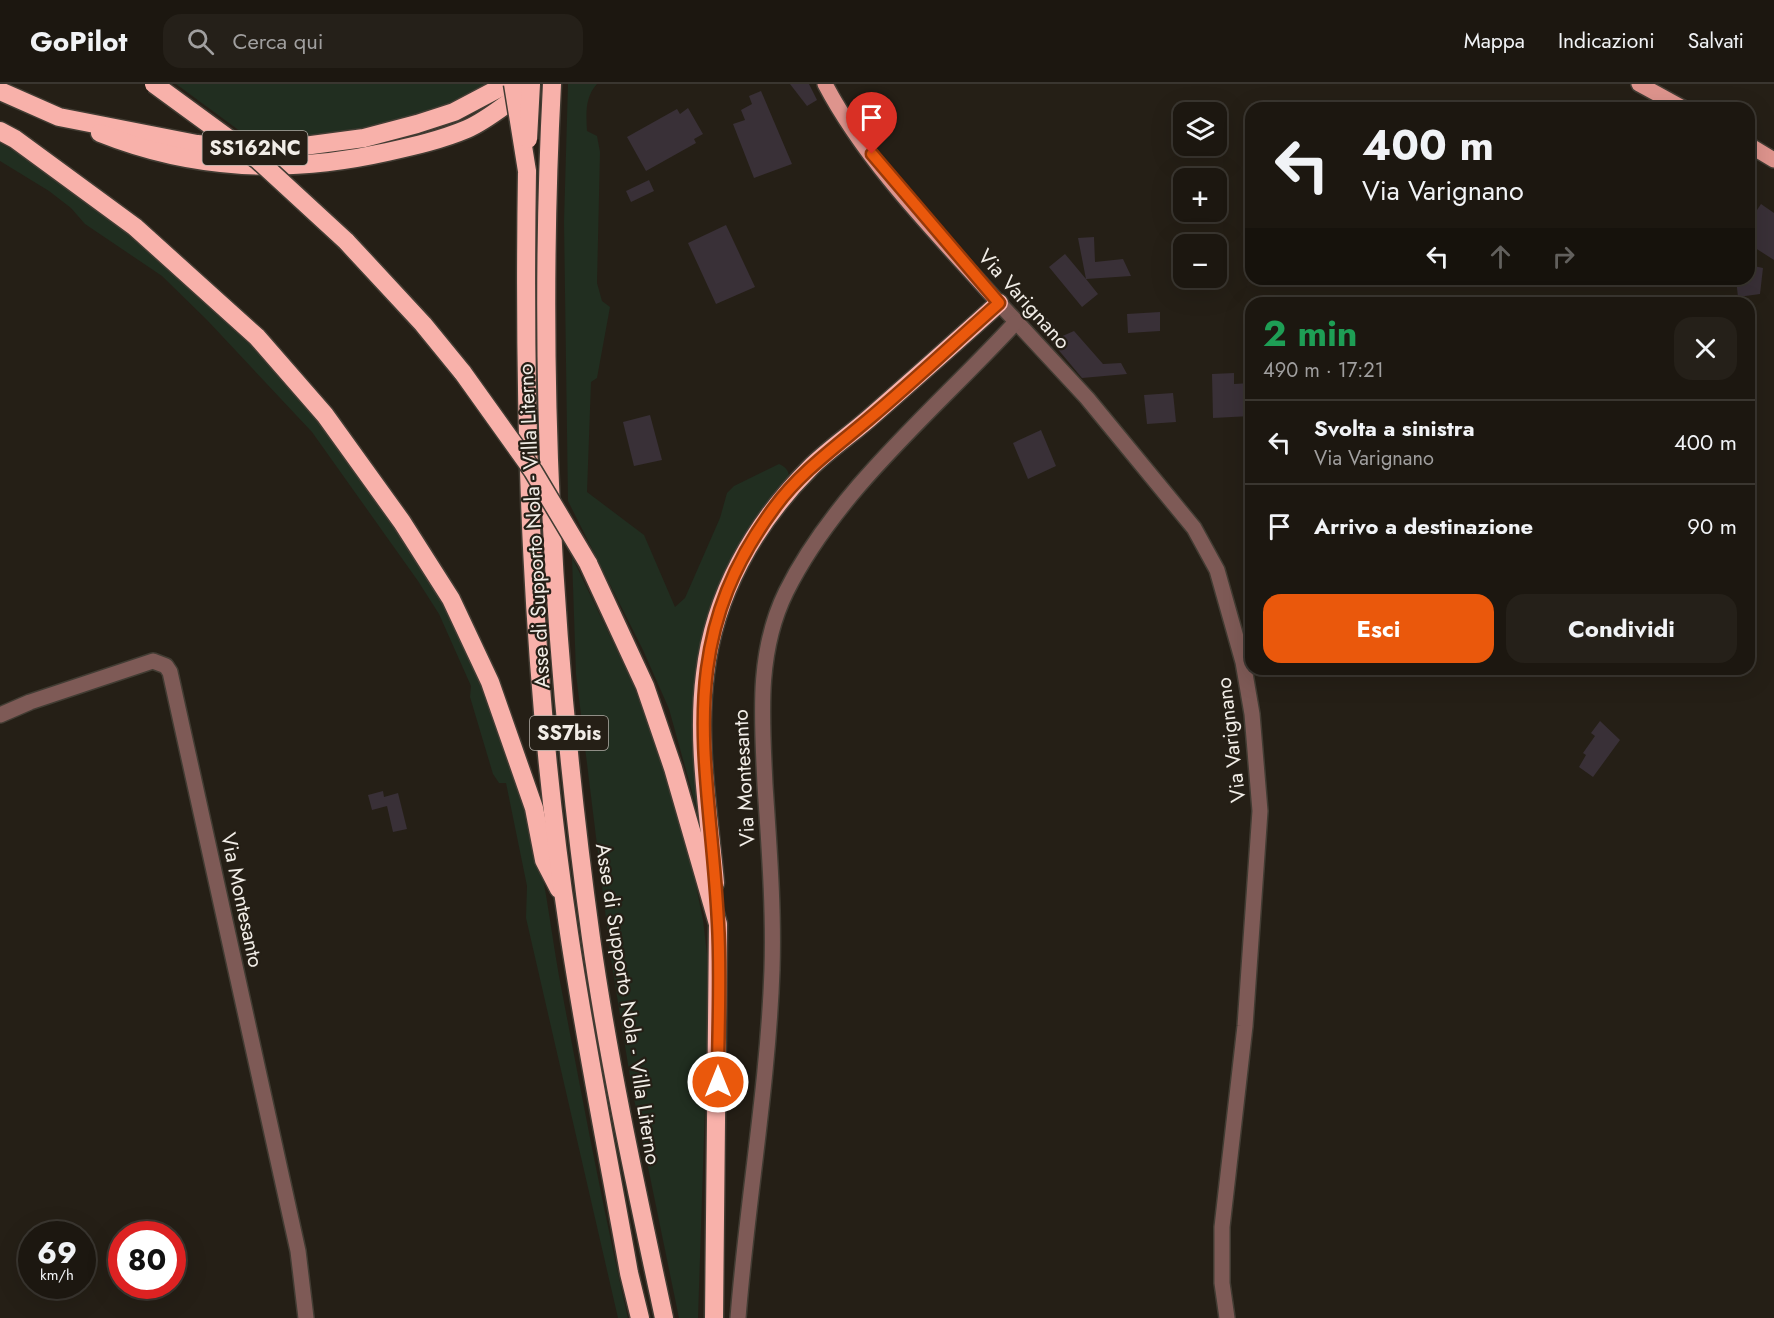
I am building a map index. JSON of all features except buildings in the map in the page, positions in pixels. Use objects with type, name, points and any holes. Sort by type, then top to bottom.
[{"type":"highway","points":[[154,84],[258,160],[346,241],[423,324],[463,374],[533,471],[588,563],[645,686],[674,768],[718,924]]},
{"type":"highway","name":"SS162NC","points":[[0,92],[59,117],[197,144],[274,150],[364,138],[417,124],[454,112],[507,84]]},
{"type":"highway","points":[[513,84],[526,171]]},
{"type":"highway","points":[[59,117],[124,143],[165,154],[248,167],[295,167],[339,163],[426,144],[468,129],[533,84]]},
{"type":"highway","name":"Asse di Supporto Nola - Villa Literno","points":[[533,84],[526,171],[524,317],[535,594],[549,763],[565,901],[629,1273],[640,1318]]},
{"type":"highway","name":"Asse di Supporto Nola - Villa Literno","points":[[552,84],[545,314],[556,593],[579,841],[592,941],[629,1155],[664,1318]]},
{"type":"highway","points":[[0,131],[15,139],[135,227],[257,338],[325,415],[402,522],[451,599],[490,682],[534,808],[544,860],[565,901]]},
{"type":"highway","points":[[714,1318],[718,924],[703,735],[705,675],[715,621],[735,570],[774,507],[812,466],[999,303]]},
{"type":"main road","name":"Via Varignano","points":[[825,84],[844,121],[926,221],[999,303]]},
{"type":"main road","points":[[1641,84],[1672,102]]},
{"type":"main road","points":[[1755,149],[1774,160]]},
{"type":"street","name":"Via Varignano","points":[[999,303],[1015,323],[1088,398],[1194,528],[1217,570],[1245,674]]},
{"type":"street","name":"Via Montesanto","points":[[738,1318],[768,1036],[772,968],[770,867],[761,704],[771,633],[786,593],[826,526],[891,453],[1015,323]]},
{"type":"street","name":"Via Montesanto","points":[[0,716],[30,702],[153,661],[166,666],[170,672],[295,1239],[306,1318]]},
{"type":"street","name":"Via Varignano","points":[[1227,1318],[1222,1283],[1222,1227],[1245,1026],[1260,811],[1252,714],[1245,675]]},
{"type":"green space","points":[[176,84],[493,84],[419,117],[360,131],[306,139],[252,140]]},
{"type":"green space","points":[[568,84],[597,84],[588,100],[587,131],[597,136],[600,152],[597,283],[602,301],[610,307],[597,378],[591,382],[587,492],[644,535],[675,607],[685,598],[720,518],[727,493],[734,486],[779,464],[789,474],[789,483],[712,615],[699,817],[669,709],[643,650],[568,501],[564,222]]},
{"type":"green space","points":[[0,143],[64,183],[127,229],[187,281],[246,337],[351,459],[396,523],[450,614],[490,700],[512,759],[535,838],[559,976],[609,1233],[628,1318],[618,1318],[526,918],[527,886],[506,783],[499,783],[493,774],[470,697],[471,686],[439,614],[312,432],[207,320],[162,276],[85,224],[71,208],[49,191],[0,161]]},
{"type":"green space","points":[[572,557],[632,682],[660,757],[691,861],[703,920],[707,954],[708,1016],[698,1318],[679,1318],[632,1089],[611,959],[576,674]]},
{"type":"route","points":[[718,1082],[718,924],[703,735],[705,675],[715,621],[735,570],[774,507],[812,466],[870,418],[999,303],[926,221],[872,154]]}]
